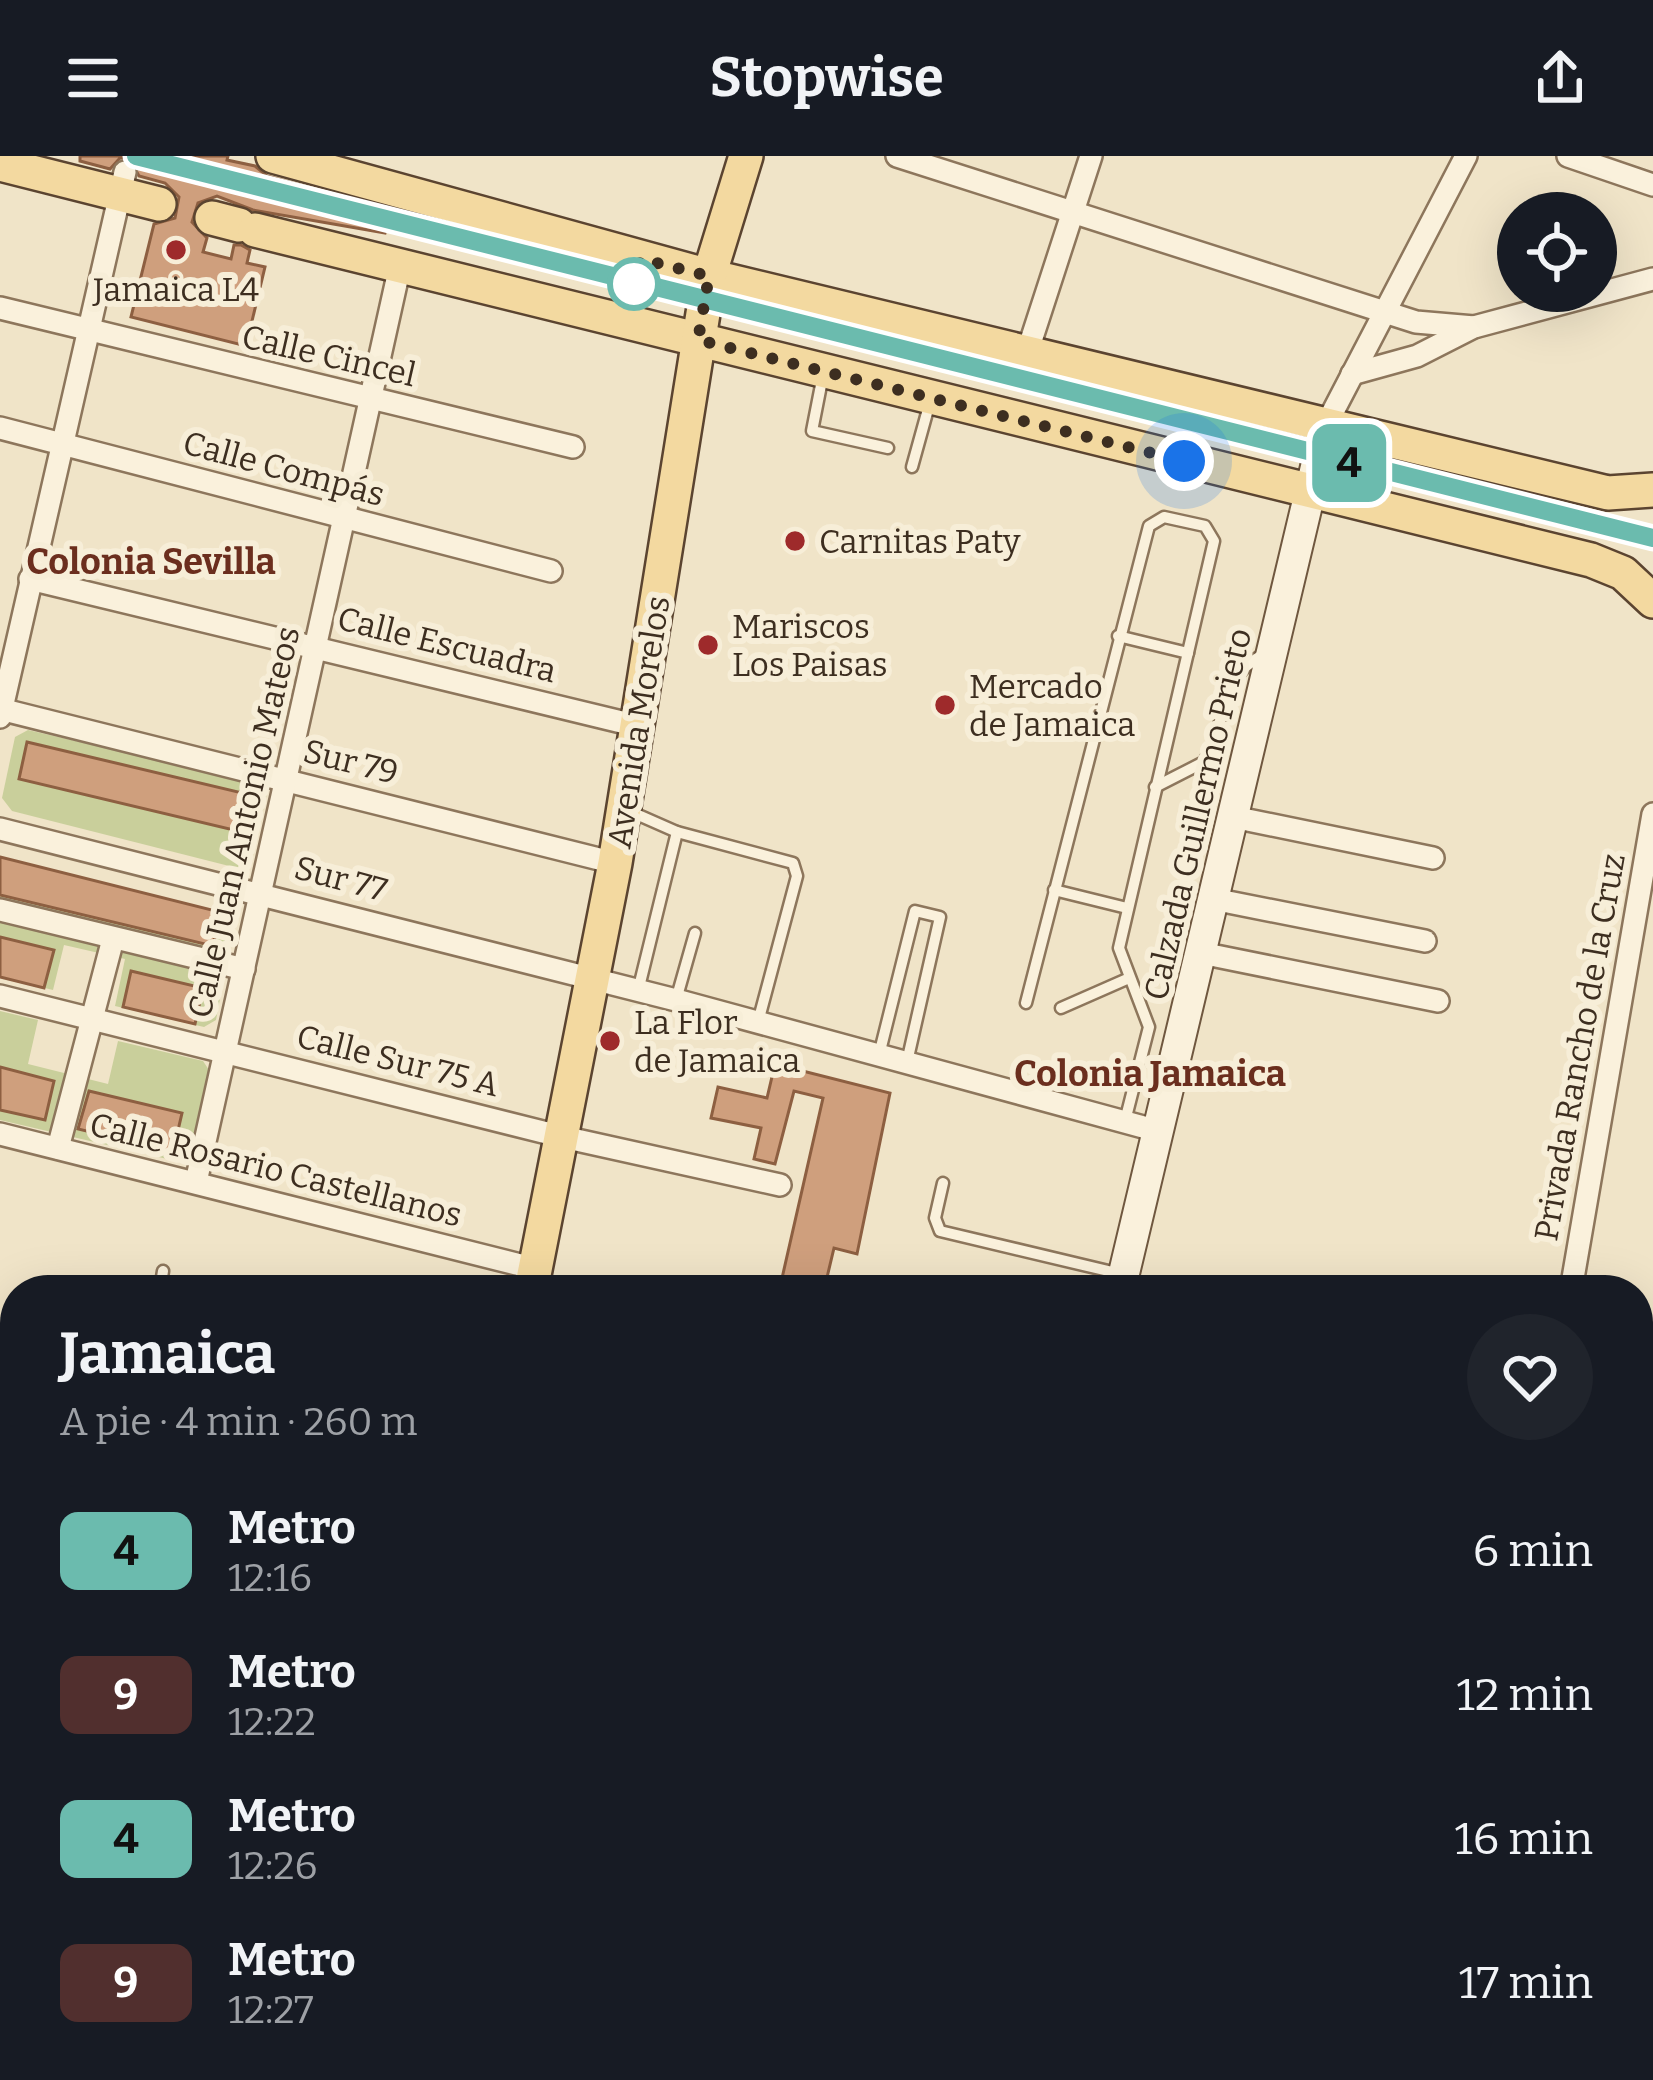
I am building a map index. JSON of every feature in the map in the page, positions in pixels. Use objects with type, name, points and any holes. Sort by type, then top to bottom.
[{"type":"main road","points":[[273,156],[709,276],[1608,494],[1653,490]]},
{"type":"main road","name":"Avenida Morelos","points":[[534,1275],[595,979],[709,276],[746,156]]},
{"type":"main road","points":[[0,164],[123,184],[205,217],[1591,560],[1623,573],[1653,601]]},
{"type":"street","points":[[897,156],[1385,311],[1442,326],[1474,327]]},
{"type":"street","points":[[1027,353],[1091,156]]},
{"type":"street","points":[[1326,424],[1466,156]]},
{"type":"street","points":[[1568,156],[1653,185]]},
{"type":"street","points":[[0,712],[123,184]]},
{"type":"street","name":"Calle Juan Antonio Mateos","points":[[196,1182],[400,266]]},
{"type":"street","points":[[1352,374],[1417,356],[1474,327],[1653,280]]},
{"type":"street","name":"Calle Cincel","points":[[0,308],[573,446]]},
{"type":"street","name":"Calzada Guillermo Prieto","points":[[1124,1275],[1326,424]]},
{"type":"street","name":"Calle Compás","points":[[0,428],[551,571]]},
{"type":"street","name":"Calle Escuadra","points":[[31,579],[638,726]]},
{"type":"street","name":"Sur 79","points":[[0,712],[286,778],[615,863]]},
{"type":"street","name":"Privada Rancho de la Cruz","points":[[1574,1275],[1653,814]]},
{"type":"street","points":[[1233,817],[1433,858]]},
{"type":"street","name":"Sur 77","points":[[0,829],[676,1000],[1158,1131]]},
{"type":"street","points":[[1213,898],[1426,940]]},
{"type":"street","points":[[0,910],[244,969]]},
{"type":"street","points":[[58,1148],[113,939]]},
{"type":"street","points":[[1201,952],[1438,1001]]},
{"type":"street","name":"Calle Sur 75 A","points":[[0,996],[562,1136],[780,1185]]},
{"type":"street","name":"Calle Rosario Castellanos","points":[[0,1134],[196,1182],[516,1275]]},
{"type":"lane","points":[[824,372],[812,430],[888,448]]},
{"type":"lane","points":[[912,467],[931,398]]},
{"type":"lane","points":[[1026,1003],[1118,636],[1152,520],[1185,521],[1210,529],[1214,542],[1119,948],[1127,980],[1146,1010],[1149,1027],[1126,1121]]},
{"type":"lane","points":[[1118,636],[1188,653]]},
{"type":"lane","points":[[1155,788],[1204,762],[1228,684],[1239,668],[1273,648]]},
{"type":"lane","points":[[624,808],[676,832],[787,860],[796,869],[758,1022]]},
{"type":"lane","points":[[638,991],[676,832]]},
{"type":"lane","points":[[1054,890],[1127,908]]},
{"type":"lane","points":[[879,1055],[915,911],[940,917],[907,1062]]},
{"type":"lane","points":[[676,1000],[695,933]]},
{"type":"lane","points":[[1061,1008],[1127,980]]},
{"type":"lane","points":[[943,1183],[935,1218],[940,1232],[1097,1275]]},
{"type":"lane","points":[[163,1275],[164,1271]]},
{"type":"green space","points":[[28,730],[257,783],[267,793],[252,860],[241,869],[12,811],[2,798],[15,737]]},
{"type":"green space","points":[[0,857],[227,915],[234,924],[216,1020],[204,1027],[115,1006],[125,959],[64,945],[53,990],[0,977]]},
{"type":"green space","points":[[0,1011],[38,1020],[28,1064],[108,1084],[118,1041],[203,1061],[211,1073],[191,1157],[180,1162],[0,1120]]},
{"type":"building","name":"Jamaica L4","points":[[80,156],[228,156],[227,160],[255,166],[267,176],[390,210],[385,233],[253,210],[217,196],[198,203],[192,222],[207,238],[203,252],[231,259],[234,245],[241,245],[250,250],[247,263],[265,267],[246,346],[131,317],[154,224],[175,218],[179,197],[165,183],[139,176],[129,158],[120,158],[110,169],[80,161]]},
{"type":"building","points":[[27,742],[251,795],[242,832],[19,779]]},
{"type":"building","points":[[0,857],[220,912],[213,946],[0,895]]},
{"type":"building","points":[[0,937],[54,950],[44,988],[0,977]]},
{"type":"building","points":[[131,971],[203,988],[195,1024],[123,1007]]},
{"type":"building","points":[[775,1064],[890,1093],[857,1254],[834,1248],[828,1275],[783,1275],[823,1098],[794,1091],[775,1164],[754,1159],[761,1128],[711,1118],[718,1087],[767,1098]]},
{"type":"building","points":[[0,1067],[54,1081],[45,1120],[0,1110]]},
{"type":"building","points":[[89,1091],[182,1113],[173,1152],[78,1129]]},
{"type":"railway","points":[[387,222],[1653,538]]},
{"type":"metro line","name":"4","points":[[136,156],[434,235],[1653,538]]},
{"type":"place","name":"Jamaica L4","points":[[176,250]]},
{"type":"place","name":"Carnitas Paty","points":[[795,541]]},
{"type":"place","name":"Mariscos Los Paisas","points":[[708,645]]},
{"type":"place","name":"Mercado de Jamaica","points":[[945,705]]},
{"type":"place","name":"La Flor de Jamaica","points":[[610,1041]]},
{"type":"district","name":"Colonia Sevilla","points":[[151,561]]},
{"type":"district","name":"Colonia Jamaica","points":[[1150,1073]]},
{"type":"route","points":[[634,284],[641,259],[709,276],[698,340],[1184,461]]}]
